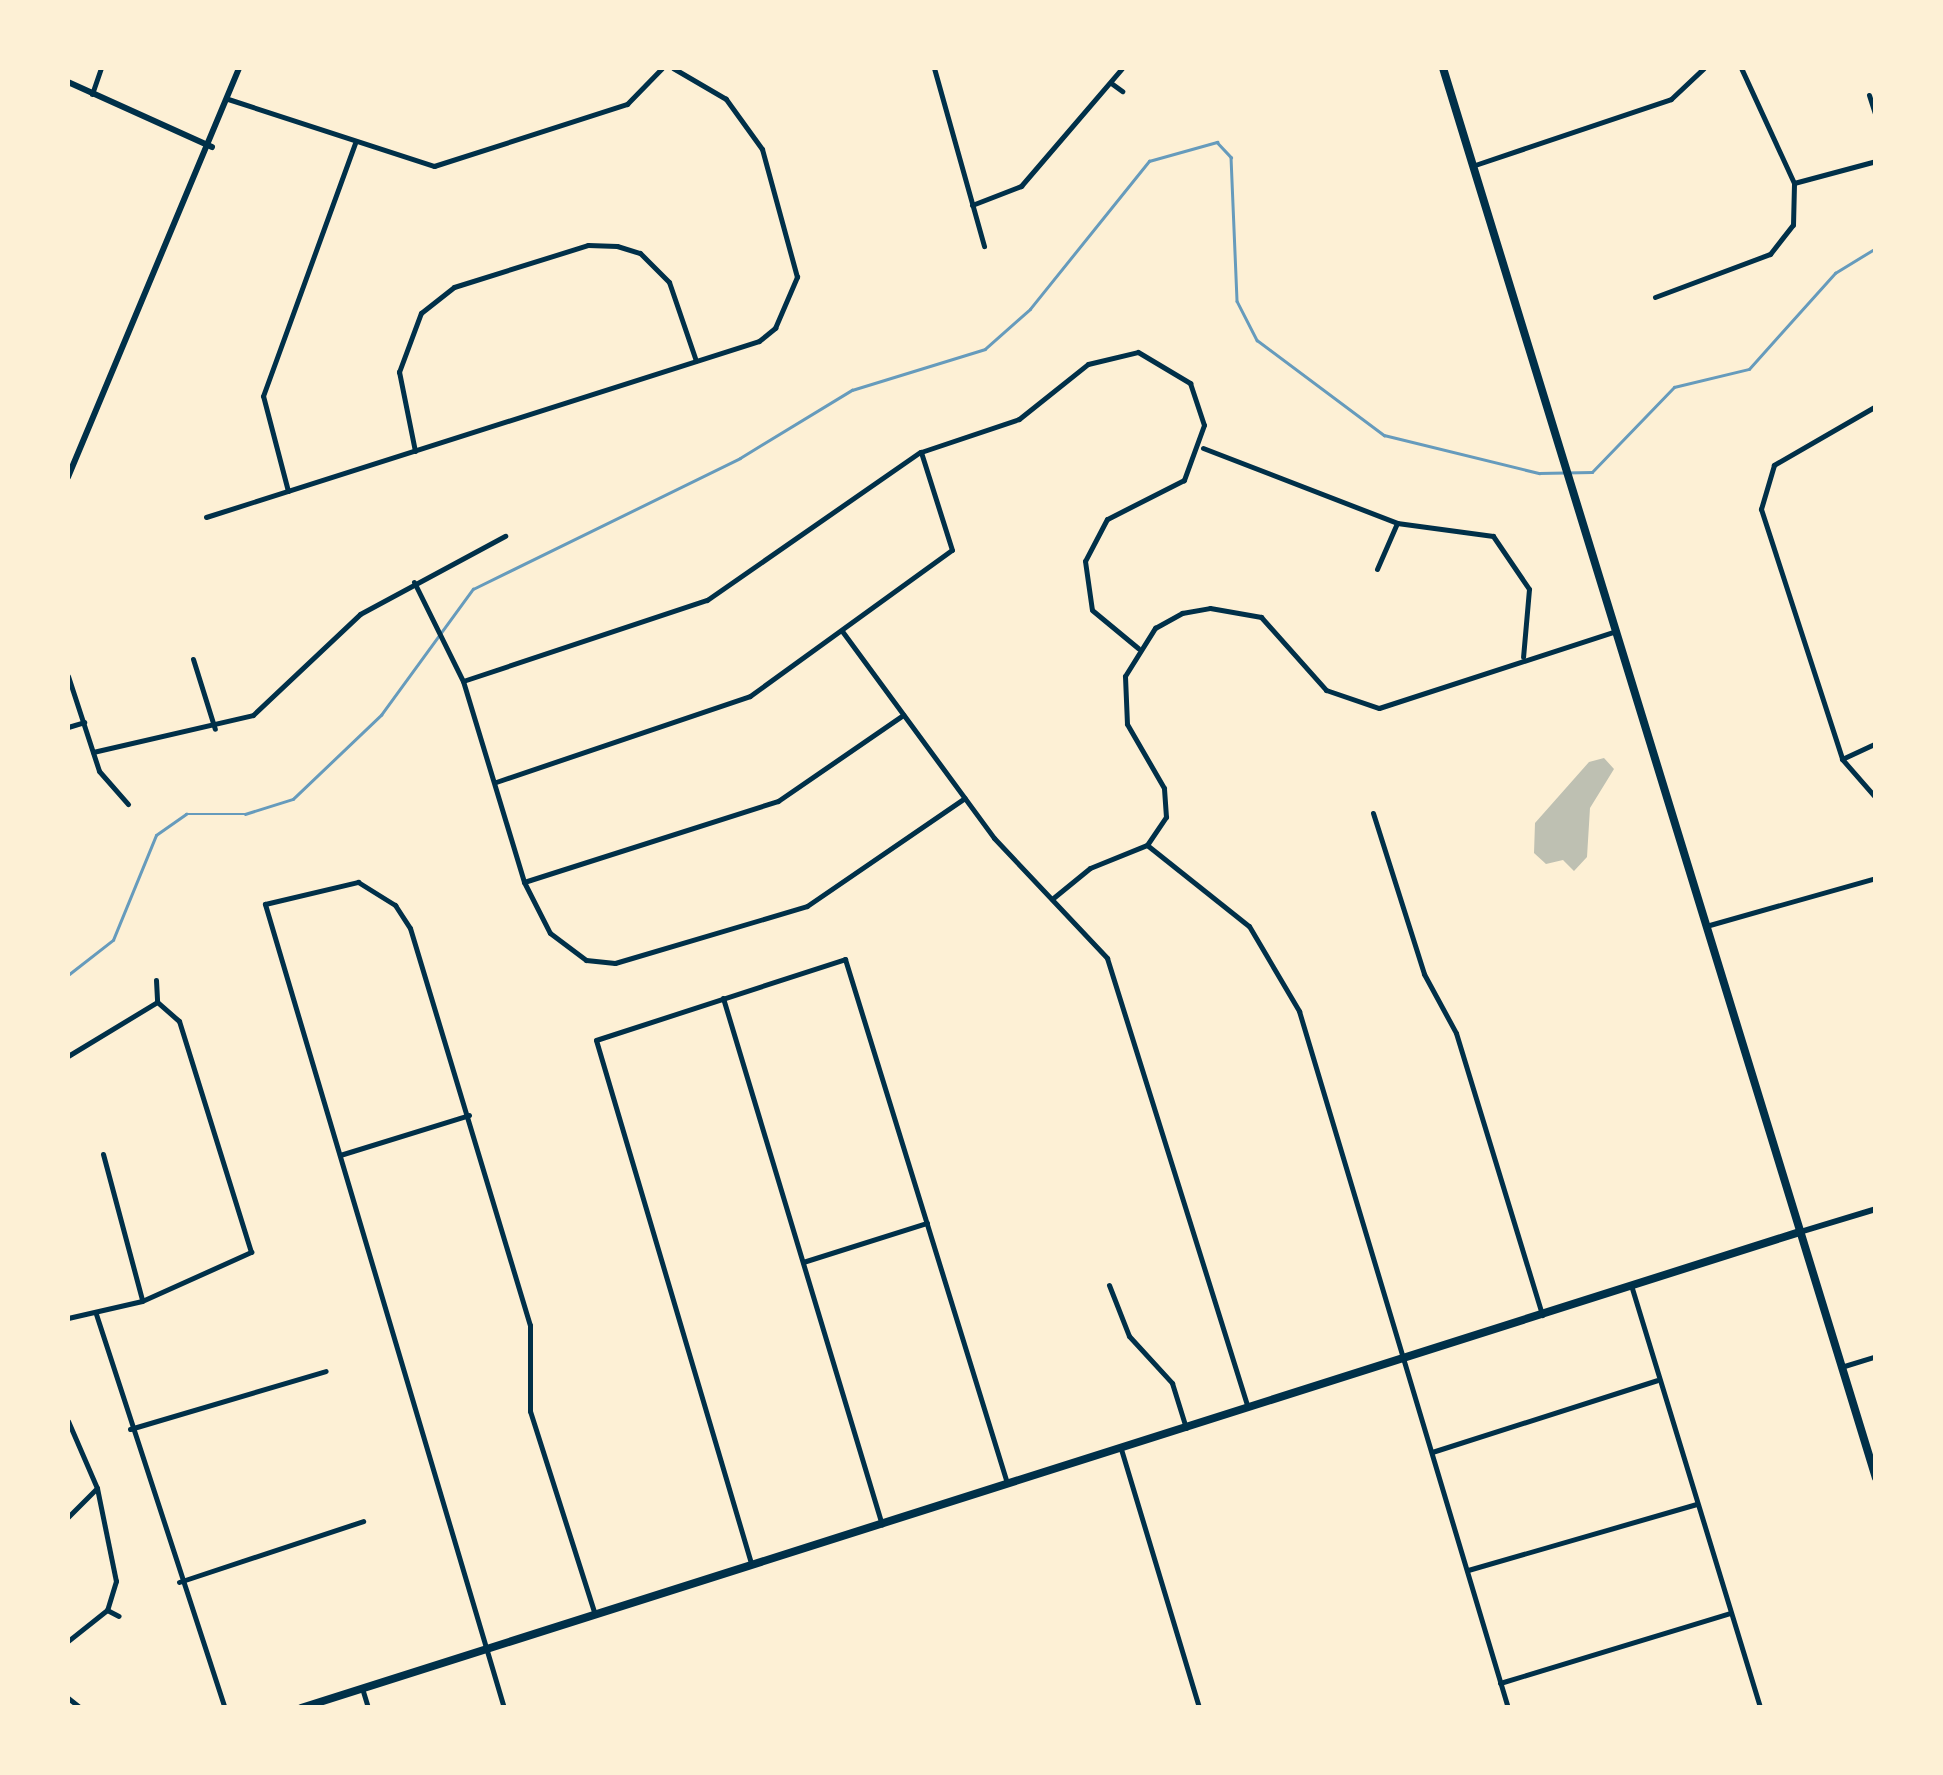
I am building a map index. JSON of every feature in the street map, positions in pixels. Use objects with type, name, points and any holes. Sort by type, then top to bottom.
[{"type":"main road","points":[[1443,68],[1876,1478]]},
{"type":"main road","points":[[301,1708],[1800,1232]]},
{"type":"street","points":[[92,94],[101,68]]},
{"type":"street","points":[[68,477],[212,146],[240,68]]},
{"type":"street","points":[[228,99],[434,166],[627,104],[662,68]]},
{"type":"street","points":[[206,517],[696,361],[775,328],[797,278],[748,120],[673,68]]},
{"type":"street","points":[[934,68],[984,246]]},
{"type":"street","points":[[1472,166],[1672,100],[1704,68]]},
{"type":"street","points":[[1655,297],[1770,254],[1793,225],[1794,183],[1741,68]]},
{"type":"street","points":[[972,206],[1022,186],[1119,69]]},
{"type":"street","points":[[68,82],[212,146]]},
{"type":"street","points":[[1111,83],[1122,91]]},
{"type":"street","points":[[1869,95],[1876,117]]},
{"type":"street","points":[[288,491],[263,396],[355,142]]},
{"type":"street","points":[[1794,183],[1876,161]]},
{"type":"street","points":[[640,253],[645,244]]},
{"type":"street","points":[[414,451],[396,386],[434,298],[588,245],[640,253],[669,282],[696,361]]},
{"type":"street","points":[[463,681],[706,600],[920,452],[1019,418],[1088,364],[1138,352],[1190,383],[1202,448],[1184,480],[1107,519],[1084,561],[1092,610],[1138,648]]},
{"type":"street","points":[[1876,406],[1774,465],[1763,485],[1761,508],[1842,759],[1876,798]]},
{"type":"street","points":[[1202,448],[1397,523],[1464,528],[1508,550],[1529,589],[1523,657]]},
{"type":"street","points":[[496,782],[720,711],[842,631],[952,550],[920,452]]},
{"type":"street","points":[[1377,569],[1397,523]]},
{"type":"street","points":[[93,752],[215,729],[254,715],[327,640],[414,582],[505,536]]},
{"type":"street","points":[[414,582],[463,681],[524,882],[569,952],[615,963],[807,906],[965,798]]},
{"type":"street","points":[[1052,898],[1090,868],[1147,845],[1166,801],[1127,724],[1125,676],[1138,648],[1182,613],[1236,610],[1279,632],[1326,690],[1379,708],[1523,657],[1616,631]]},
{"type":"street","points":[[842,631],[965,798],[1107,958],[1248,1407]]},
{"type":"street","points":[[193,659],[215,729]]},
{"type":"street","points":[[68,676],[93,752],[128,804]]},
{"type":"street","points":[[524,882],[778,802],[903,714]]},
{"type":"street","points":[[68,727],[84,722]]},
{"type":"street","points":[[1842,759],[1876,742]]},
{"type":"street","points":[[1373,813],[1424,974],[1456,1033],[1542,1315]]},
{"type":"street","points":[[1147,845],[1249,926],[1286,980],[1508,1708]]},
{"type":"street","points":[[1706,926],[1876,878]]},
{"type":"street","points":[[504,1708],[265,904],[337,882],[358,882],[395,905],[468,1115],[530,1325],[530,1412],[595,1615]]},
{"type":"street","points":[[752,1566],[596,1040],[722,998],[845,959],[1008,1483]]},
{"type":"street","points":[[156,980],[156,1002]]},
{"type":"street","points":[[722,998],[882,1525]]},
{"type":"street","points":[[68,1056],[156,1002]]},
{"type":"street","points":[[68,1318],[142,1301],[252,1252],[179,1021],[156,1002]]},
{"type":"street","points":[[340,1155],[468,1115]]},
{"type":"street","points":[[103,1154],[142,1301]]},
{"type":"street","points":[[1800,1232],[1876,1209]]},
{"type":"street","points":[[802,1262],[927,1223]]},
{"type":"street","points":[[1109,1285],[1128,1336],[1172,1383],[1186,1428]]},
{"type":"street","points":[[1630,1286],[1760,1708]]},
{"type":"street","points":[[96,1314],[179,1582],[225,1708]]},
{"type":"street","points":[[1841,1367],[1876,1356]]},
{"type":"street","points":[[130,1429],[326,1371]]},
{"type":"street","points":[[1432,1452],[1658,1380]]},
{"type":"street","points":[[68,1421],[97,1488],[114,1549],[106,1610],[68,1641]]},
{"type":"street","points":[[1120,1449],[1199,1708]]},
{"type":"street","points":[[68,1517],[97,1488]]},
{"type":"street","points":[[1468,1570],[1697,1504]]},
{"type":"street","points":[[179,1582],[363,1521]]},
{"type":"street","points":[[106,1610],[119,1616]]},
{"type":"street","points":[[1500,1683],[1731,1613]]},
{"type":"street","points":[[362,1688],[368,1708]]},
{"type":"street","points":[[68,1698],[81,1708]]},
{"type":"building","points":[[1604,758],[1614,769],[1590,808],[1587,857],[1574,871],[1563,860],[1546,864],[1534,853],[1535,823],[1589,762]]},
{"type":"waterway","points":[[68,975],[113,940],[156,835],[186,814],[245,814],[293,799],[381,715],[473,589],[740,458],[852,390],[985,349],[1030,309],[1149,161],[1217,142],[1231,157],[1237,301],[1257,340],[1384,435],[1539,473],[1592,472],[1674,387],[1749,369],[1835,273],[1876,248]]}]
